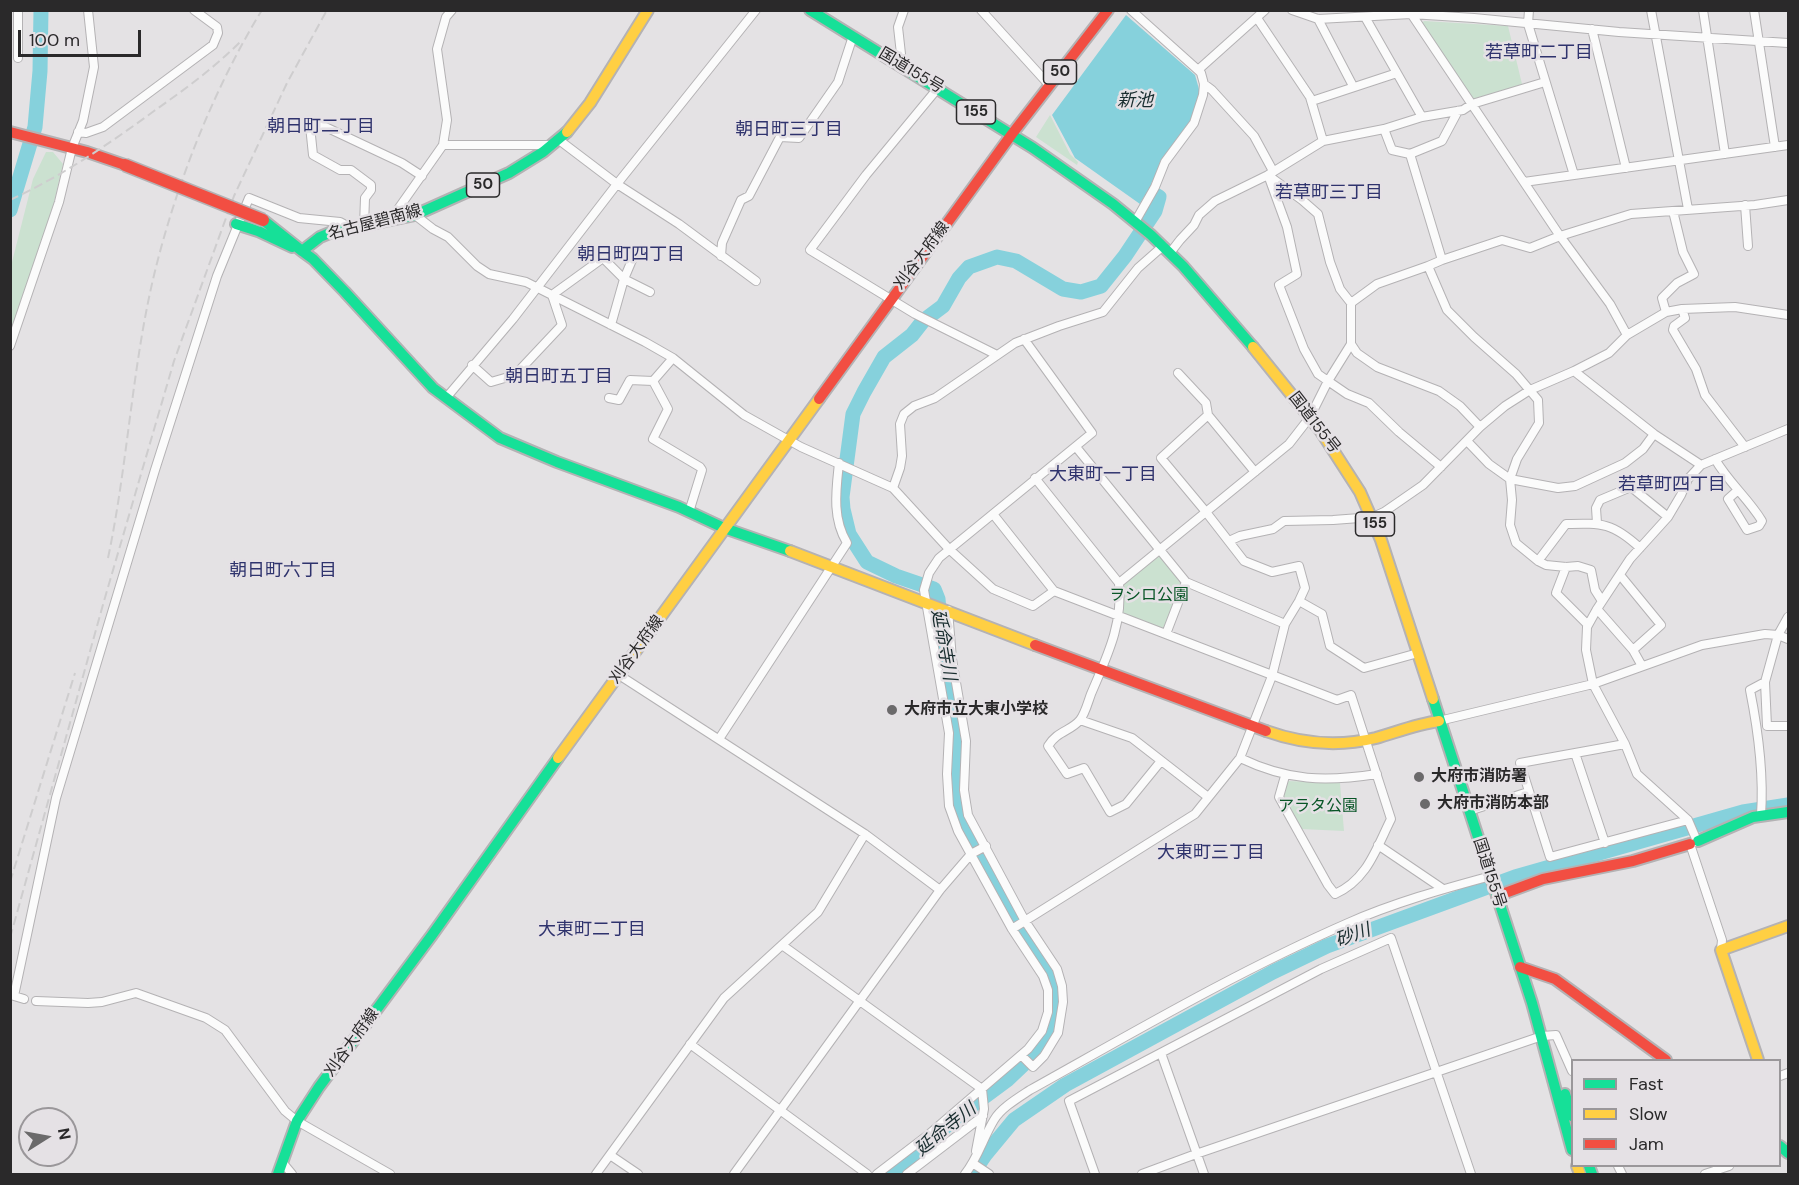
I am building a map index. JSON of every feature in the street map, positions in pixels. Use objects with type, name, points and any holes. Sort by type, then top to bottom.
[{"type":"main road","name":"名古屋碧南線","points":[[302,251],[320,237],[332,232],[415,215],[509,172],[556,142],[571,128],[590,103],[648,10]]},
{"type":"main road","name":"国道155号","points":[[810,10],[1076,175],[1149,233],[1200,285],[1342,459],[1373,517],[1542,1036],[1571,1146]]},
{"type":"main road","name":"50","points":[[1012,134],[1108,10]]},
{"type":"main road","points":[[10,132],[125,165],[262,220],[314,259],[433,388],[500,438],[557,462],[689,512],[724,528],[925,598],[947,610],[1253,727],[1301,741],[1346,743],[1366,740],[1422,723],[1439,721]]},
{"type":"main road","name":"刈谷大府線","points":[[280,1168],[297,1121],[352,1042],[878,319],[890,298],[1012,134]]},
{"type":"main road","points":[[236,224],[290,245],[330,283],[345,292]]},
{"type":"main road","points":[[1497,895],[1543,879],[1633,861],[1695,842],[1744,820],[1761,815],[1788,812]]},
{"type":"main road","points":[[1758,1059],[1721,950],[1788,927]]},
{"type":"main road","points":[[1520,968],[1555,979],[1665,1059]]},
{"type":"main road","name":"国道155号","points":[[1542,1036],[1553,1059],[1571,1113]]},
{"type":"main road","points":[[1579,1170],[1592,1174]]},
{"type":"street","points":[[18,10],[18,58]]},
{"type":"street","points":[[10,346],[59,202],[72,148],[83,121],[94,67],[88,10]]},
{"type":"street","points":[[78,132],[86,133],[103,127],[213,45],[218,33],[217,27],[194,10]]},
{"type":"street","points":[[390,221],[443,144],[447,120],[436,49],[446,17],[452,10]]},
{"type":"street","points":[[446,398],[513,319],[535,288],[756,10]]},
{"type":"street","points":[[899,64],[901,54],[898,27],[904,10]]},
{"type":"street","points":[[1131,10],[1201,73],[1204,84],[1194,123],[1165,162],[1136,223]]},
{"type":"street","points":[[1198,70],[1265,10]]},
{"type":"street","points":[[1292,10],[1318,19],[1410,12],[1474,14],[1528,24],[1788,43]]},
{"type":"street","points":[[1529,10],[1528,24],[1574,175]]},
{"type":"street","points":[[1651,10],[1688,210]]},
{"type":"street","points":[[1703,10],[1725,154]]},
{"type":"street","points":[[1754,10],[1775,147]]},
{"type":"street","points":[[986,12],[1050,86]]},
{"type":"street","points":[[1410,12],[1560,236],[1610,304],[1627,335]]},
{"type":"street","points":[[1365,17],[1422,117]]},
{"type":"street","points":[[1257,18],[1312,101],[1323,141]]},
{"type":"street","points":[[1318,19],[1353,86]]},
{"type":"street","points":[[1592,29],[1626,168]]},
{"type":"street","points":[[721,256],[722,243],[741,200],[749,195],[780,137],[799,138],[838,82],[853,36]]},
{"type":"street","points":[[1312,101],[1397,73]]},
{"type":"street","points":[[893,488],[902,456],[900,424],[904,414],[914,406],[935,398],[1024,339],[1102,312],[1138,268],[1180,240],[1194,225],[1199,215],[1215,201],[1270,173],[1323,141],[1384,129],[1422,117],[1458,111],[1472,104],[1545,82]]},
{"type":"street","points":[[1204,84],[1254,136],[1270,173],[1287,227],[1297,274],[1279,285],[1286,307],[1318,374],[1347,394],[1369,403],[1441,467]]},
{"type":"street","points":[[938,88],[866,175],[810,250],[936,326],[997,355]]},
{"type":"street","points":[[1384,129],[1392,150],[1410,154],[1442,141],[1458,111]]},
{"type":"street","points":[[24,999],[14,996],[56,798],[155,470],[236,224],[249,198],[299,218],[340,222],[358,227],[371,184],[351,170],[340,170],[313,155],[310,126],[312,124],[317,123],[393,159],[422,176]]},
{"type":"street","points":[[443,144],[556,142],[679,224],[756,281]]},
{"type":"street","points":[[1524,182],[1788,145]]},
{"type":"street","points":[[1410,154],[1442,260]]},
{"type":"street","points":[[1119,583],[1289,444],[1310,417],[1328,381],[1351,344],[1351,303],[1340,289],[1333,271],[1318,214],[1270,173]]},
{"type":"street","points":[[1351,303],[1377,285],[1502,240],[1530,248],[1560,236],[1631,214],[1788,200]]},
{"type":"street","points":[[1745,205],[1748,246]]},
{"type":"street","points":[[1666,312],[1662,298],[1677,283],[1694,274],[1683,252],[1673,211]]},
{"type":"street","points":[[415,215],[448,237],[477,266],[489,274],[526,282],[673,358],[744,415],[789,440],[893,488],[949,549],[993,589],[1033,606],[1054,591]]},
{"type":"street","points":[[610,325],[624,279],[635,253]]},
{"type":"street","points":[[552,295],[603,258],[624,279],[650,292]]},
{"type":"street","points":[[1428,266],[1447,310],[1516,374],[1538,400],[1539,423],[1517,459],[1510,479],[1512,500],[1510,525],[1516,543],[1546,565],[1578,566],[1590,570],[1595,590],[1602,601]]},
{"type":"street","points":[[472,365],[491,382],[515,375],[562,325],[552,295]]},
{"type":"street","points":[[1228,541],[1273,529],[1284,521],[1373,517],[1407,498],[1480,427],[1505,406],[1530,390],[1609,353],[1627,335],[1666,312],[1682,309],[1736,307],[1788,315]]},
{"type":"street","points":[[1682,309],[1685,318],[1674,326],[1673,330],[1696,369],[1705,395],[1745,447]]},
{"type":"street","points":[[877,1174],[1022,1055],[1037,1040],[1048,1012],[1049,1001],[1043,976],[1012,929],[958,831],[949,806],[947,782],[949,733],[925,598],[929,573],[939,558],[1092,433],[1024,339]]},
{"type":"street","points":[[1351,344],[1357,353],[1377,367],[1439,391],[1460,406],[1480,427]]},
{"type":"street","points":[[653,381],[673,358]]},
{"type":"street","points":[[1574,371],[1654,434],[1701,465]]},
{"type":"street","points":[[1178,373],[1206,403],[1209,415],[1255,472]]},
{"type":"street","points":[[609,398],[619,400],[630,380],[653,381]]},
{"type":"street","points":[[653,381],[668,409],[653,439],[702,470],[689,512]]},
{"type":"street","points":[[1012,929],[1195,814],[1240,758],[1253,727],[1272,676],[1285,624],[1305,588],[1299,566],[1272,572],[1244,561],[1161,458],[1209,415]]},
{"type":"street","points":[[1721,950],[1722,940],[1688,821],[1637,774],[1625,744],[1593,684],[1586,650],[1588,625],[1596,609],[1630,559],[1668,517],[1685,484],[1701,465],[1788,429]]},
{"type":"street","points":[[1467,441],[1489,464],[1510,479],[1558,488],[1575,486],[1634,458],[1654,434]]},
{"type":"street","points":[[1076,447],[1186,582],[1285,624]]},
{"type":"street","points":[[1715,459],[1723,473],[1750,502],[1762,520],[1759,526],[1747,530],[1728,499],[1738,490]]},
{"type":"street","points":[[719,739],[847,543],[838,522],[836,494],[839,463]]},
{"type":"street","points":[[1035,478],[1119,583],[1119,616],[1102,670],[1080,720],[1053,737],[1048,746],[1066,774],[1084,768],[1110,812],[1126,804],[1161,761]]},
{"type":"street","points":[[1597,523],[1596,508],[1600,500],[1631,487],[1668,517]]},
{"type":"street","points":[[993,514],[1054,591],[1337,700],[1351,695],[1390,819],[1363,874],[1349,888],[1335,894],[1328,885],[1279,796],[1285,776]]},
{"type":"street","points":[[1538,561],[1566,524],[1597,523],[1610,526],[1640,548]]},
{"type":"street","points":[[1566,567],[1556,593],[1588,625]]},
{"type":"street","points":[[1620,575],[1661,625],[1633,650]]},
{"type":"street","points":[[1166,634],[1186,582]]},
{"type":"street","points":[[1299,601],[1322,614],[1330,646],[1364,668],[1418,653]]},
{"type":"street","points":[[1596,609],[1633,650],[1642,666]]},
{"type":"street","points":[[947,610],[952,658],[966,741],[964,790],[968,815],[1025,921],[1057,969],[1062,986],[1063,1002],[1058,1033],[1044,1056],[1033,1067],[1022,1055]]},
{"type":"street","points":[[1788,616],[1778,635],[1765,682],[1767,726],[1788,726]]},
{"type":"street","points":[[1439,721],[1593,684],[1702,645],[1765,634],[1788,639]]},
{"type":"street","points":[[619,675],[865,834],[940,890]]},
{"type":"street","points":[[1761,815],[1762,792],[1756,717],[1750,690],[1765,682]]},
{"type":"street","points":[[946,714],[962,711]]},
{"type":"street","points":[[1080,720],[1132,738],[1208,797]]},
{"type":"street","points":[[1625,744],[1520,764],[1550,857],[1688,821]]},
{"type":"street","points":[[1575,753],[1605,843]]},
{"type":"street","points":[[1240,758],[1285,776],[1341,780],[1377,774]]},
{"type":"street","points":[[1469,811],[1528,792]]},
{"type":"street","points":[[596,1174],[724,998],[818,912],[865,834]]},
{"type":"street","points":[[1378,845],[1443,890]]},
{"type":"street","points":[[734,1174],[940,890],[971,854],[985,846]]},
{"type":"street","points":[[965,1174],[974,1164],[994,1118],[1030,1090],[1257,966],[1350,922],[1491,876]]},
{"type":"street","points":[[1095,1174],[1069,1101],[1322,969],[1391,938],[1470,1174]]},
{"type":"street","points":[[782,945],[982,1089]]},
{"type":"street","points":[[36,1000],[88,1003],[102,1002],[136,993],[206,1018],[225,1030],[285,1111],[297,1121],[390,1174]]},
{"type":"street","points":[[1049,1001],[1063,1002]]},
{"type":"street","points":[[1142,1174],[1542,1036],[1556,1035],[1571,1069]]},
{"type":"street","points":[[690,1044],[867,1174]]},
{"type":"street","points":[[1161,1053],[1204,1174]]},
{"type":"street","points":[[974,1164],[983,1113],[982,1089]]},
{"type":"street","points":[[908,1174],[983,1113]]},
{"type":"street","points":[[610,1155],[638,1174]]},
{"type":"street","points":[[974,1164],[989,1174]]},
{"type":"street","points":[[1705,1174],[1726,1167]]},
{"type":"street","points":[[280,1168],[292,1174]]},
{"type":"green space","points":[[1424,21],[1508,26],[1522,84],[1475,101],[1422,23]]},
{"type":"green space","points":[[1050,115],[1070,154],[1078,162],[1077,165],[1036,137]]},
{"type":"green space","points":[[46,152],[53,152],[63,164],[50,219],[11,333],[11,266],[33,179]]},
{"type":"green space","name":"ヲシロ公園","points":[[1160,555],[1181,583],[1164,631],[1122,613],[1121,585]]},
{"type":"green space","name":"アラタ公園","points":[[1287,781],[1340,783],[1344,831],[1301,829],[1283,796]]},
{"type":"water","name":"新池","points":[[1126,15],[1195,75],[1199,89],[1199,103],[1187,129],[1170,149],[1140,204],[1075,158],[1052,115]]},
{"type":"waterway","points":[[10,210],[35,127],[40,71],[41,10]]},
{"type":"waterway","name":"延命寺川","points":[[891,1174],[953,1120],[1007,1080],[1046,1043],[1056,1010],[1053,981],[1047,968],[1008,907],[961,817],[956,782],[957,725],[944,662],[938,599],[934,589],[896,576],[867,562],[849,534],[842,497],[853,414],[884,357],[943,306],[959,278],[969,267],[997,257],[1016,261],[1063,289],[1081,292],[1101,286],[1125,256],[1155,211],[1159,197],[1147,190]]},
{"type":"waterway","name":"砂川","points":[[972,1174],[1014,1120],[1065,1085],[1273,972],[1327,946],[1515,877],[1743,812],[1788,805]]},
{"type":"railway","points":[[108,558],[121,486],[147,306],[164,237],[186,170],[213,103],[262,10]]},
{"type":"railway","points":[[10,938],[174,361],[234,196],[287,83],[327,10]]},
{"type":"railway","points":[[10,200],[67,170],[120,135],[220,61],[240,42]]},
{"type":"railway","points":[[10,882],[75,673]]},
{"type":"traffic: fast","points":[[810,10],[1033,148],[1113,204],[1151,235],[1183,266],[1253,347]]},
{"type":"traffic: fast","points":[[263,220],[302,251],[320,237],[332,232],[415,215],[509,173],[543,152],[567,132]]},
{"type":"traffic: fast","points":[[236,224],[258,231],[292,247]]},
{"type":"traffic: fast","points":[[302,251],[313,259],[345,292],[433,388],[500,438],[557,462],[679,507],[724,528],[790,551]]},
{"type":"traffic: fast","points":[[1433,699],[1532,1003],[1571,1146]]},
{"type":"traffic: fast","points":[[278,1174],[297,1121],[319,1087],[432,935],[558,758]]},
{"type":"traffic: fast","points":[[1698,841],[1753,817],[1788,812]]},
{"type":"traffic: fast","points":[[1565,1094],[1571,1113]]},
{"type":"traffic: fast","points":[[1781,1147],[1788,1153]]},
{"type":"traffic: fast","points":[[1589,1167],[1592,1174]]},
{"type":"traffic: slow","points":[[567,132],[590,103],[648,10]]},
{"type":"traffic: slow","points":[[1253,347],[1320,430],[1360,492],[1381,540],[1433,699]]},
{"type":"traffic: slow","points":[[558,758],[819,399]]},
{"type":"traffic: slow","points":[[790,551],[1035,645]]},
{"type":"traffic: slow","points":[[1266,731],[1293,739],[1321,743],[1348,743],[1439,721]]},
{"type":"traffic: slow","points":[[1758,1059],[1721,950],[1788,926]]},
{"type":"traffic: slow","points":[[1577,1167],[1580,1174]]},
{"type":"traffic: jam","points":[[1012,134],[1108,10]]},
{"type":"traffic: jam","points":[[10,132],[87,152],[125,165]]},
{"type":"traffic: jam","points":[[819,399],[1012,134]]},
{"type":"traffic: jam","points":[[125,165],[263,220]]},
{"type":"traffic: jam","points":[[1035,645],[1266,731]]},
{"type":"traffic: jam","points":[[1497,896],[1543,879],[1633,861],[1690,844]]},
{"type":"traffic: jam","points":[[1520,967],[1555,979],[1665,1059]]},
{"type":"place","name":"大府市立大東小学校","points":[[892,710]]},
{"type":"place","name":"大府市消防署","points":[[1419,777]]},
{"type":"place","name":"大府市消防本部","points":[[1425,804]]},
{"type":"district","name":"若草町二丁目","points":[[1539,53]]},
{"type":"district","name":"朝日町二丁目","points":[[321,127]]},
{"type":"district","name":"朝日町三丁目","points":[[789,130]]},
{"type":"district","name":"若草町三丁目","points":[[1329,193]]},
{"type":"district","name":"朝日町四丁目","points":[[631,255]]},
{"type":"district","name":"朝日町五丁目","points":[[559,377]]},
{"type":"district","name":"大東町一丁目","points":[[1103,475]]},
{"type":"district","name":"若草町四丁目","points":[[1672,485]]},
{"type":"district","name":"朝日町六丁目","points":[[283,571]]},
{"type":"district","name":"大東町三丁目","points":[[1211,853]]},
{"type":"district","name":"大東町二丁目","points":[[592,930]]}]
